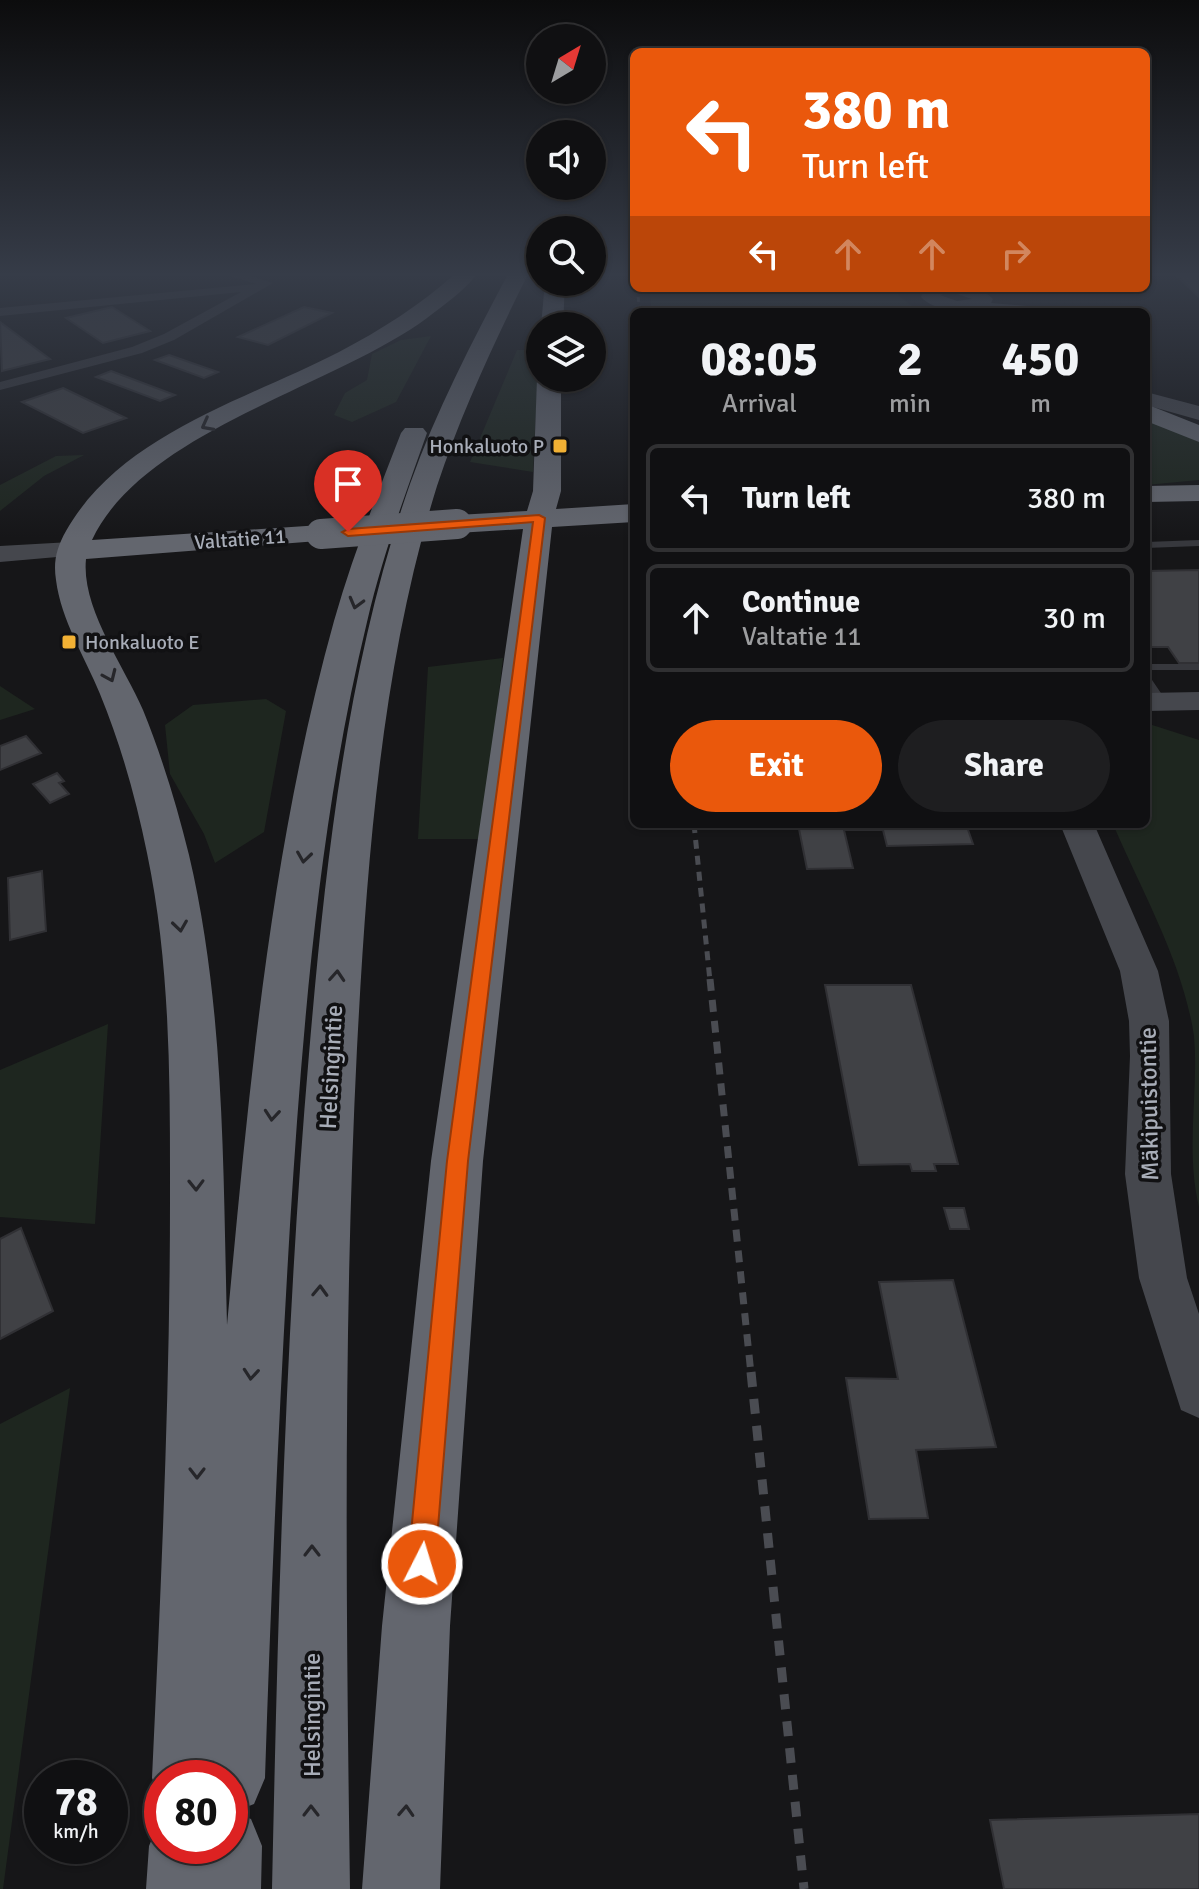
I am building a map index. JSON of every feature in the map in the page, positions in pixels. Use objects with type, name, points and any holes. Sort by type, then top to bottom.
[{"type":"highway","points":[[189,1760],[197,1487],[198,1262],[194,1099],[181,935],[170,862],[154,794],[132,728],[78,603],[70,576],[71,550],[90,517],[115,486],[144,462],[176,441],[332,362]]},
{"type":"highway","name":"Helsingintie","points":[[229,1760],[242,1480],[276,1065],[308,821],[340,663],[391,488],[446,362]]},
{"type":"highway","name":"Helsingintie","points":[[311,1889],[313,1529],[322,1229],[337,970],[354,817],[380,660],[404,553],[454,405],[475,362]]},
{"type":"highway","points":[[401,1889],[416,1626],[457,1161],[539,518],[547,491],[549,392]]},
{"type":"highway","points":[[1150,414],[1199,434]]},
{"type":"highway","points":[[1150,494],[1192,492]]},
{"type":"highway","points":[[539,518],[622,514]]},
{"type":"highway","name":"Valtatie 11","points":[[71,550],[539,518]]},
{"type":"highway","points":[[185,1889],[186,1864]]},
{"type":"highway","points":[[222,1889],[223,1864]]},
{"type":"street","points":[[0,386],[88,362]]},
{"type":"street","points":[[1150,399],[1199,413]]},
{"type":"street","points":[[0,554],[71,550]]},
{"type":"street","points":[[1151,694],[1199,701]]},
{"type":"street","name":"Mäkipuistontie","points":[[1079,828],[1139,971],[1149,1021],[1151,1056],[1148,1174],[1163,1278],[1199,1392]]},
{"type":"lane","points":[[1150,545],[1199,543]]},
{"type":"lane","points":[[1150,667],[1199,667]]},
{"type":"shaded area","points":[[370,362],[417,362],[396,402],[352,422],[334,415],[345,393],[367,380]]},
{"type":"shaded area","points":[[512,362],[526,362],[526,392],[537,392],[533,472],[470,462]]},
{"type":"shaded area","points":[[1150,418],[1199,442],[1199,480],[1150,485]]},
{"type":"shaded area","points":[[84,455],[44,476],[0,511],[0,485],[56,456]]},
{"type":"shaded area","points":[[503,658],[482,839],[418,839],[428,667]]},
{"type":"shaded area","points":[[0,686],[35,709],[0,720]]},
{"type":"shaded area","points":[[266,699],[286,711],[264,832],[215,863],[204,834],[170,774],[165,725],[193,705]]},
{"type":"shaded area","points":[[1150,724],[1199,740],[1199,1207],[1193,1163],[1194,1036],[1181,981],[1115,828],[1150,828]]},
{"type":"shaded area","points":[[108,1024],[95,1224],[0,1217],[0,1070]]},
{"type":"shaded area","points":[[70,1388],[3,1889],[0,1889],[0,1424]]},
{"type":"building","points":[[2,362],[37,362],[2,371]]},
{"type":"building","points":[[161,362],[190,362],[218,372],[204,378]]},
{"type":"building","points":[[111,371],[175,395],[160,401],[96,377]]},
{"type":"building","points":[[63,388],[126,418],[83,433],[22,402]]},
{"type":"building","points":[[1199,570],[1199,663],[1179,663],[1168,647],[1150,647],[1150,571]]},
{"type":"building","points":[[26,736],[41,753],[0,770],[0,746]]},
{"type":"building","points":[[57,773],[64,781],[59,783],[69,794],[50,803],[33,784]]},
{"type":"building","points":[[799,828],[967,828],[973,844],[887,846],[883,830],[844,830],[853,868],[807,869]]},
{"type":"building","points":[[42,871],[46,931],[10,940],[8,878]]},
{"type":"building","points":[[825,985],[911,985],[958,1164],[934,1164],[936,1171],[912,1171],[910,1164],[859,1165]]},
{"type":"building","points":[[944,1208],[964,1208],[969,1229],[950,1229]]},
{"type":"building","points":[[21,1228],[53,1311],[0,1339],[0,1239]]},
{"type":"building","points":[[953,1280],[996,1447],[916,1450],[928,1518],[869,1519],[846,1378],[898,1379],[879,1282]]},
{"type":"building","points":[[1199,1814],[1199,1889],[1004,1889],[990,1820]]},
{"type":"railway","points":[[694,828],[710,981]]},
{"type":"railway","points":[[710,979],[751,1374]]},
{"type":"railway","points":[[751,1372],[804,1889]]},
{"type":"place","name":"Honkaluoto P","points":[[560,446]]},
{"type":"place","name":"Honkaluoto E","points":[[69,642]]},
{"type":"route","points":[[348,532],[539,518],[457,1161],[422,1564]]}]
